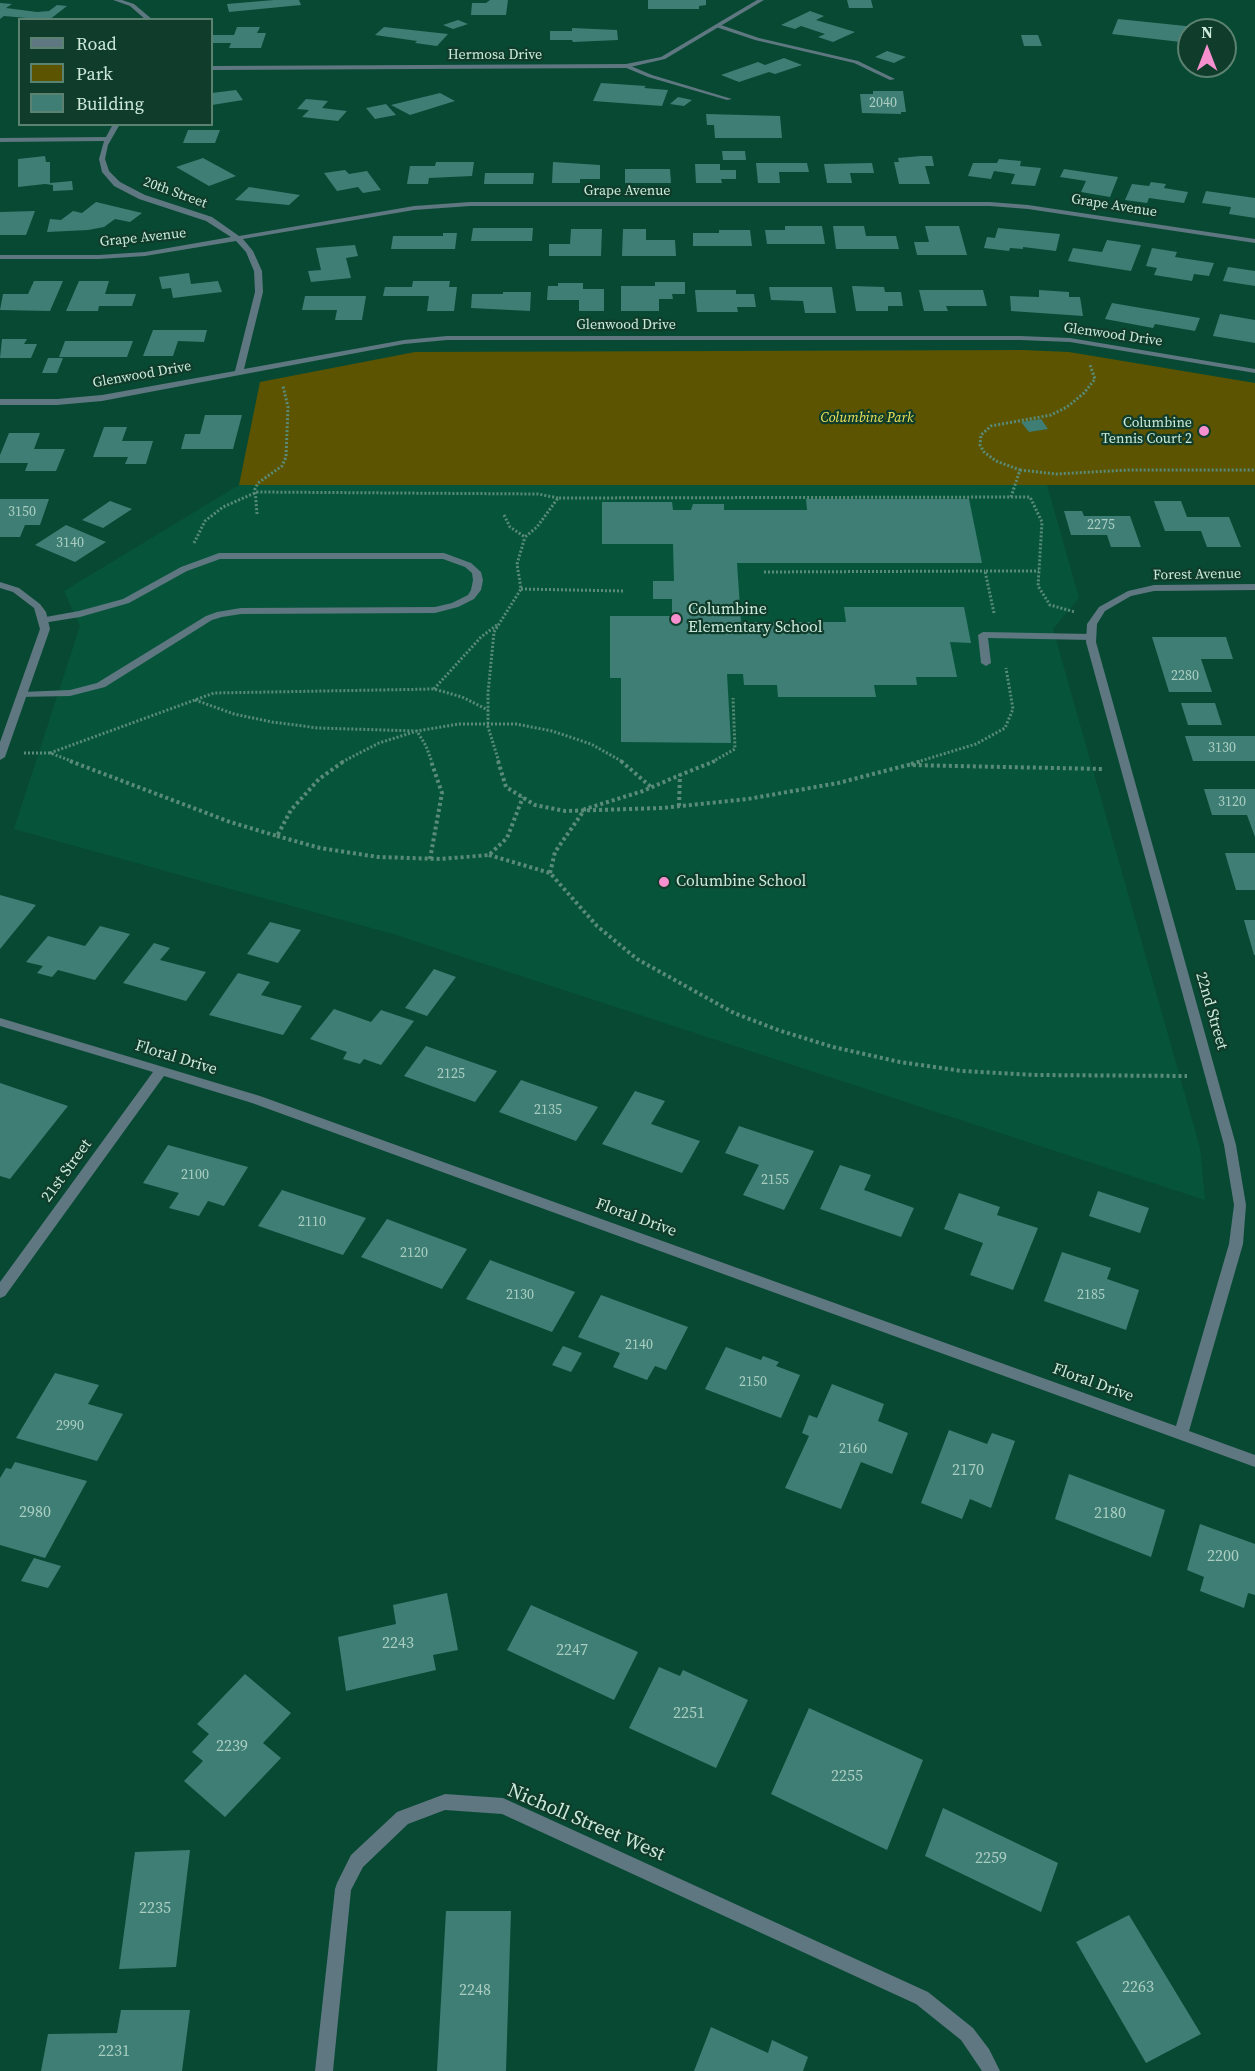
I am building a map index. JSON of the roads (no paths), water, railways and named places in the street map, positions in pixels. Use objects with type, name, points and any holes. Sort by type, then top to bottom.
[{"type":"street","points":[[116,0],[132,5],[148,18]]},
{"type":"street","name":"Hermosa Drive","points":[[213,68],[626,66],[663,58],[761,0]]},
{"type":"street","points":[[718,26],[757,39],[856,62],[892,79]]},
{"type":"street","points":[[626,66],[650,76],[729,99]]},
{"type":"street","points":[[0,140],[108,139],[116,126]]},
{"type":"street","name":"20th Street","points":[[108,139],[102,159],[106,172],[117,184],[142,197],[209,219],[238,238],[249,251],[258,271],[259,292],[239,371]]},
{"type":"street","name":"Grape Avenue","points":[[0,257],[99,257],[145,254],[414,208],[470,204],[990,204],[1028,207],[1255,241]]},
{"type":"street","name":"Glenwood Drive","points":[[0,402],[57,402],[102,398],[404,342],[447,338],[1020,338],[1070,340],[1255,371]]},
{"type":"street","points":[[22,695],[70,693],[101,685],[209,618],[220,614],[241,611],[435,610],[455,605],[471,597],[476,590],[478,580],[476,572],[468,565],[444,556],[219,556],[184,569],[136,596],[80,614],[43,620]]},
{"type":"street","points":[[0,585],[16,590],[37,606],[45,629],[1,755]]},
{"type":"street","name":"Forest Avenue","points":[[1107,604],[1128,594],[1154,588],[1255,587]]},
{"type":"street","name":"22nd Street","points":[[1107,604],[1092,624],[1091,637],[1212,1076],[1230,1145],[1240,1204],[1236,1244],[1181,1433]]},
{"type":"street","points":[[986,663],[984,635],[1091,637]]},
{"type":"street","name":"Floral Drive","points":[[0,1022],[267,1103],[1255,1461]]},
{"type":"street","name":"21st Street","points":[[0,1292],[161,1070]]},
{"type":"street","name":"Nicholl Street West","points":[[324,2071],[343,1888],[357,1861],[403,1818],[445,1802],[503,1806],[922,1998],[967,2034],[987,2063]]},
{"type":"place","name":"Columbine Tennis Court 2","points":[[1204,431]]},
{"type":"place","name":"Columbine Elementary School","points":[[676,619]]},
{"type":"place","name":"Columbine School","points":[[664,882]]},
{"type":"park label","name":"Columbine Park","points":[[867,418]]}]
